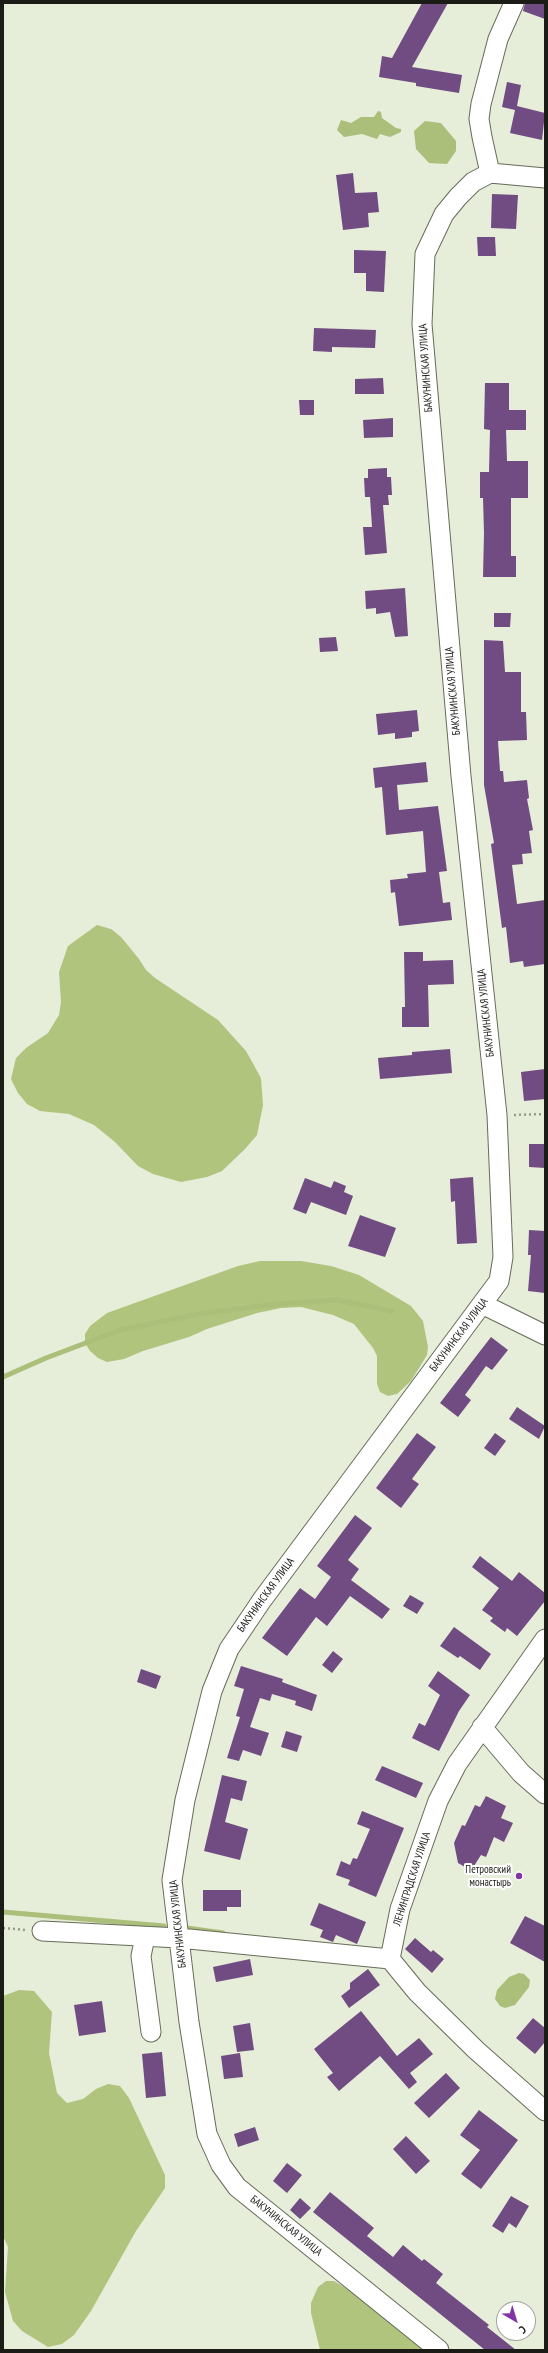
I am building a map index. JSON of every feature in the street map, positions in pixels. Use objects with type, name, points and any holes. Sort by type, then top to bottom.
[{"type":"street","points":[[514,3],[498,39],[481,104],[479,119],[482,137],[490,173],[545,178]]},
{"type":"street","name":"БАКУНИНСКАЯ УЛИЦА","points":[[439,2350],[238,2187],[221,2165],[207,2134],[189,2022],[172,1880],[185,1800],[212,1691],[229,1649],[262,1600],[499,1281],[503,1257],[497,1115],[461,776],[422,324],[426,254],[444,214],[473,182],[490,173]]},
{"type":"street","points":[[482,1304],[545,1335]]},
{"type":"street","name":"ЛЕНИНГРАДСКАЯ УЛИЦА","points":[[390,1959],[400,1909],[438,1801],[457,1764],[545,1639]]},
{"type":"street","points":[[482,1727],[520,1773],[545,1794]]},
{"type":"street","points":[[42,1931],[179,1938],[390,1959],[417,1992],[476,2050],[545,2111]]},
{"type":"street","points":[[145,1937],[141,1956],[151,2032]]},
{"type":"path","points":[[497,1115],[545,1114]]},
{"type":"path","points":[[3,1928],[42,1931]]},
{"type":"shaded area","points":[[378,111],[381,112],[382,118],[396,128],[401,129],[401,132],[390,137],[380,134],[377,139],[362,134],[344,137],[337,130],[341,120],[351,123],[361,117],[374,117]]},
{"type":"shaded area","points":[[425,121],[441,123],[456,141],[456,151],[447,164],[429,163],[416,149],[414,131]]},
{"type":"shaded area","points":[[97,925],[111,929],[121,937],[146,970],[155,978],[218,1020],[246,1051],[261,1078],[263,1105],[257,1135],[222,1171],[207,1177],[181,1182],[153,1174],[138,1166],[115,1142],[94,1125],[69,1114],[40,1111],[27,1104],[18,1093],[11,1079],[16,1058],[26,1048],[48,1033],[59,1015],[61,1002],[59,972],[68,946]]},
{"type":"shaded area","points":[[260,1261],[301,1261],[331,1266],[359,1275],[411,1306],[423,1321],[428,1347],[427,1355],[411,1381],[397,1394],[388,1396],[380,1392],[377,1384],[377,1356],[373,1348],[354,1324],[333,1315],[301,1307],[281,1308],[257,1313],[207,1329],[189,1337],[143,1351],[124,1359],[107,1362],[98,1358],[90,1351],[85,1343],[85,1334],[90,1326],[107,1313],[238,1266]]},
{"type":"shaded area","points":[[519,1973],[524,1974],[530,1980],[529,1987],[515,2005],[505,2008],[500,2006],[495,1999],[497,1990],[509,1977]]},
{"type":"shaded area","points":[[19,1990],[34,1991],[52,2012],[49,2053],[57,2093],[67,2103],[83,2099],[96,2089],[108,2084],[120,2086],[129,2098],[165,2175],[165,2188],[136,2231],[91,2311],[74,2335],[62,2344],[48,2347],[22,2331],[13,2321],[5,2292],[8,2247],[3,2236],[3,1996]]},
{"type":"shaded area","points":[[326,2281],[334,2281],[349,2290],[428,2350],[320,2350],[311,2313],[311,2303],[318,2287]]},
{"type":"building","points":[[422,3],[448,3],[412,67],[462,75],[459,93],[416,86],[416,83],[379,77],[382,56],[392,58]]},
{"type":"building","points":[[525,3],[545,3],[545,19],[523,11]]},
{"type":"building","points":[[507,82],[521,85],[517,106],[545,113],[542,140],[510,133],[515,110],[502,107]]},
{"type":"building","points":[[353,173],[355,193],[377,192],[379,212],[368,213],[369,227],[343,230],[336,175]]},
{"type":"building","points":[[492,194],[518,195],[516,229],[491,228]]},
{"type":"building","points":[[477,237],[495,237],[496,256],[478,256]]},
{"type":"building","points":[[354,250],[386,251],[384,292],[366,291],[366,273],[354,273]]},
{"type":"building","points":[[314,328],[376,330],[375,348],[332,347],[332,352],[313,351]]},
{"type":"building","points":[[383,378],[384,394],[355,394],[355,379]]},
{"type":"building","points":[[485,383],[509,383],[509,410],[526,410],[526,430],[506,430],[507,461],[528,461],[528,498],[511,498],[511,556],[516,556],[516,577],[483,577],[483,498],[480,498],[480,472],[489,472],[490,430],[484,429]]},
{"type":"building","points":[[299,400],[314,400],[314,415],[300,415]]},
{"type":"building","points":[[393,418],[393,437],[364,438],[363,420]]},
{"type":"building","points":[[387,468],[387,477],[391,477],[392,495],[388,495],[389,505],[383,505],[387,553],[365,555],[363,527],[372,527],[370,497],[365,497],[364,478],[368,478],[368,469]]},
{"type":"building","points":[[405,588],[408,636],[395,637],[390,612],[376,614],[376,608],[366,609],[365,591]]},
{"type":"building","points":[[494,613],[511,613],[510,627],[494,627]]},
{"type":"building","points":[[336,637],[338,651],[320,652],[319,638]]},
{"type":"building","points":[[484,640],[503,641],[505,672],[521,672],[521,712],[526,712],[527,740],[498,741],[500,771],[503,771],[504,782],[527,780],[529,798],[527,799],[533,830],[529,831],[532,853],[522,854],[523,864],[512,865],[517,904],[545,900],[545,964],[524,967],[523,961],[510,963],[506,927],[502,928],[491,844],[494,843],[484,785]]},
{"type":"building","points":[[417,710],[419,731],[412,732],[412,737],[395,739],[395,733],[378,735],[376,714]]},
{"type":"building","points":[[426,762],[428,782],[397,785],[399,810],[438,806],[447,871],[439,872],[443,903],[450,902],[452,920],[399,926],[395,892],[391,893],[390,880],[408,878],[407,874],[426,872],[423,831],[386,835],[382,787],[375,788],[373,768]]},
{"type":"building","points":[[404,952],[423,952],[423,961],[453,960],[454,984],[428,985],[429,1027],[402,1027],[402,1007],[405,1007]]},
{"type":"building","points":[[450,1049],[452,1073],[380,1079],[378,1058],[412,1055],[412,1052]]},
{"type":"building","points":[[545,1069],[545,1099],[524,1101],[521,1072]]},
{"type":"building","points":[[529,1144],[545,1144],[545,1168],[529,1167]]},
{"type":"building","points":[[473,1177],[477,1243],[457,1244],[455,1201],[451,1202],[450,1179]]},
{"type":"building","points":[[305,1178],[331,1188],[334,1181],[346,1186],[344,1192],[353,1196],[346,1215],[311,1202],[306,1214],[293,1209]]},
{"type":"building","points":[[360,1215],[396,1228],[385,1257],[348,1246]]},
{"type":"building","points":[[529,1230],[545,1231],[545,1293],[528,1291],[531,1255],[528,1255]]},
{"type":"building","points":[[491,1337],[508,1350],[492,1370],[486,1366],[465,1395],[471,1400],[458,1417],[440,1403]]},
{"type":"building","points":[[517,1407],[545,1426],[539,1439],[509,1419]]},
{"type":"building","points":[[417,1433],[436,1447],[412,1479],[419,1484],[401,1508],[376,1488]]},
{"type":"building","points":[[495,1433],[506,1441],[495,1456],[484,1448]]},
{"type":"building","points":[[355,1515],[372,1528],[348,1560],[359,1569],[351,1580],[390,1609],[382,1619],[350,1596],[327,1626],[316,1617],[287,1656],[262,1638],[300,1588],[315,1599],[331,1577],[317,1566]]},
{"type":"building","points":[[480,1556],[512,1581],[519,1572],[545,1593],[545,1601],[517,1636],[507,1628],[505,1632],[490,1621],[493,1618],[482,1610],[499,1588],[472,1567]]},
{"type":"building","points":[[410,1595],[424,1603],[417,1614],[403,1606]]},
{"type":"building","points":[[454,1627],[491,1654],[480,1670],[460,1656],[458,1658],[440,1646]]},
{"type":"building","points":[[333,1651],[343,1659],[332,1673],[322,1665]]},
{"type":"building","points":[[241,1666],[283,1679],[282,1682],[317,1695],[312,1711],[295,1705],[296,1701],[272,1694],[270,1701],[260,1698],[250,1727],[269,1733],[261,1756],[243,1750],[239,1761],[227,1758],[240,1717],[236,1716],[244,1689],[234,1686]]},
{"type":"building","points":[[141,1669],[161,1676],[156,1689],[137,1682]]},
{"type":"building","points":[[438,1671],[470,1695],[459,1711],[439,1751],[412,1738],[419,1723],[425,1726],[440,1695],[428,1686]]},
{"type":"building","points":[[286,1731],[302,1736],[297,1752],[281,1747]]},
{"type":"building","points":[[382,1766],[423,1783],[416,1798],[375,1780]]},
{"type":"building","points":[[222,1775],[247,1781],[242,1801],[231,1798],[225,1822],[248,1829],[240,1860],[204,1851]]},
{"type":"building","points":[[486,1796],[506,1806],[501,1818],[513,1823],[504,1842],[494,1837],[486,1857],[481,1855],[474,1866],[465,1867],[458,1863],[454,1843],[462,1825],[465,1826],[475,1805],[480,1807]]},
{"type":"building","points":[[362,1811],[404,1828],[376,1897],[348,1885],[350,1880],[336,1875],[341,1861],[350,1865],[353,1858],[357,1859],[370,1829],[357,1824]]},
{"type":"building","points":[[203,1890],[241,1890],[241,1907],[227,1907],[227,1911],[203,1911]]},
{"type":"building","points":[[319,1903],[366,1922],[357,1944],[336,1935],[333,1942],[320,1937],[323,1930],[310,1925]]},
{"type":"building","points":[[525,1916],[545,1926],[545,1962],[510,1943]]},
{"type":"building","points":[[415,1938],[431,1952],[433,1950],[444,1959],[432,1973],[405,1949]]},
{"type":"building","points":[[250,1959],[253,1975],[216,1982],[213,1967]]},
{"type":"building","points":[[368,1969],[380,1985],[349,2008],[341,1996],[350,1989],[350,1983]]},
{"type":"building","points":[[102,2001],[106,2032],[79,2036],[74,2005]]},
{"type":"building","points":[[361,2011],[397,2056],[419,2038],[433,2054],[410,2073],[417,2082],[409,2089],[380,2056],[339,2091],[327,2077],[333,2073],[314,2049]]},
{"type":"building","points":[[533,2018],[545,2028],[545,2042],[535,2054],[516,2038]]},
{"type":"building","points":[[250,2023],[254,2050],[237,2052],[233,2026]]},
{"type":"building","points":[[162,2052],[166,2096],[146,2098],[142,2054]]},
{"type":"building","points":[[240,2053],[243,2077],[224,2079],[221,2056]]},
{"type":"building","points":[[446,2073],[460,2088],[429,2118],[414,2103]]},
{"type":"building","points":[[479,2110],[518,2140],[481,2189],[461,2174],[480,2150],[460,2135]]},
{"type":"building","points":[[255,2127],[259,2140],[238,2147],[234,2134]]},
{"type":"building","points":[[406,2136],[430,2161],[416,2174],[393,2149]]},
{"type":"building","points":[[287,2163],[302,2175],[287,2193],[273,2181]]},
{"type":"building","points":[[330,2192],[374,2228],[367,2236],[393,2257],[403,2245],[422,2261],[424,2259],[443,2274],[436,2283],[489,2325],[487,2327],[496,2334],[496,2341],[505,2341],[516,2350],[485,2350],[313,2212]]},
{"type":"building","points":[[511,2196],[529,2206],[516,2228],[509,2223],[503,2233],[492,2226]]},
{"type":"building","points":[[300,2198],[311,2208],[300,2219],[290,2210]]},
{"type":"waterway","points":[[3,1377],[46,1358],[120,1330],[199,1314],[277,1304],[338,1300],[392,1311]]},
{"type":"waterway","points":[[3,1912],[164,1926]]},
{"type":"waterway","points":[[187,1928],[223,1933]]},
{"type":"place","name":"Петровский монастырь","points":[[519,1876]]}]
